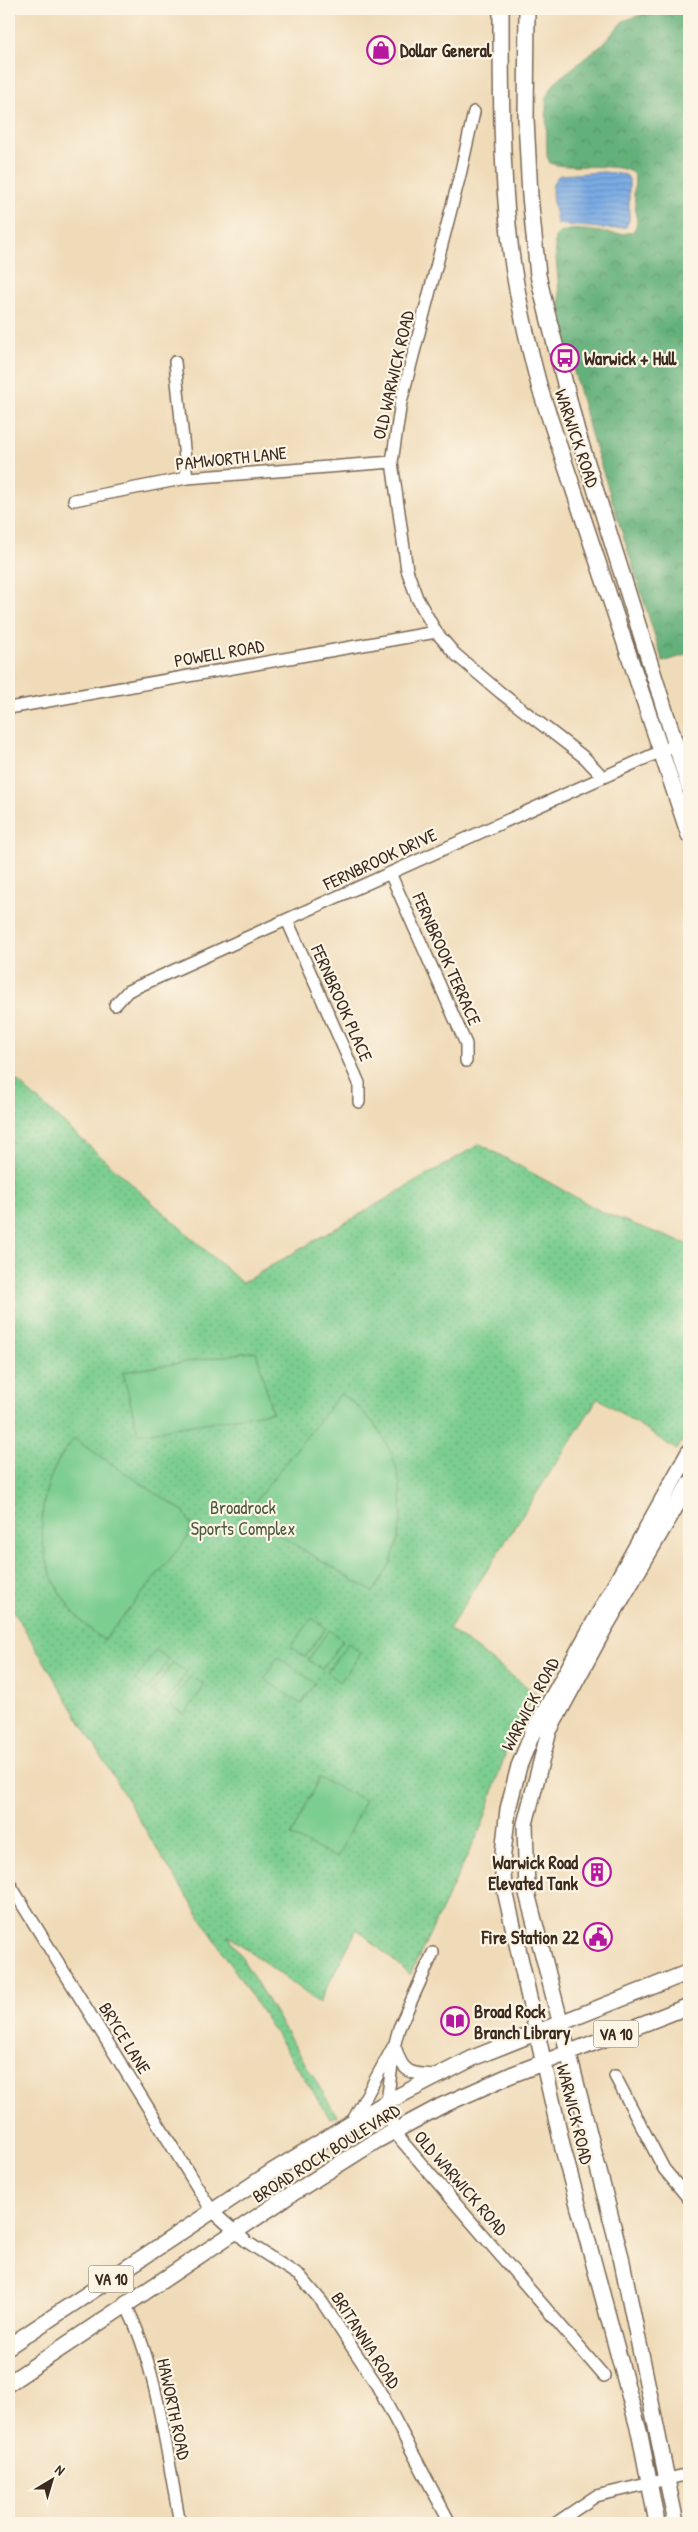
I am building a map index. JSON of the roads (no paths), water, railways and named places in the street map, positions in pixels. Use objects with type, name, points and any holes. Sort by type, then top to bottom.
[{"type":"main road","name":"WARWICK ROAD","points":[[502,9],[504,159],[511,251],[524,330],[540,389],[669,748],[689,787]]},
{"type":"main road","name":"WARWICK ROAD","points":[[527,9],[526,119],[530,196],[538,274],[577,431],[669,748],[689,835]]},
{"type":"main road","name":"WARWICK ROAD","points":[[657,2523],[640,2435],[536,2034],[508,1909],[502,1862],[508,1809],[519,1766],[533,1732],[689,1452]]},
{"type":"main road","name":"WARWICK ROAD","points":[[676,2523],[621,2257],[527,1893],[525,1853],[529,1804],[549,1731],[604,1628],[689,1484]]},
{"type":"main road","name":"BROAD ROCK BOULEVARD","points":[[9,2346],[212,2211],[386,2102],[475,2057],[689,1972]]},
{"type":"main road","name":"BROAD ROCK BOULEVARD","points":[[9,2383],[333,2167],[394,2132],[441,2106],[569,2052],[689,2006]]},
{"type":"street","name":"OLD WARWICK ROAD","points":[[474,112],[460,175],[401,402],[392,462],[407,570],[417,598],[436,632],[455,654],[501,693],[585,758],[602,776]]},
{"type":"street","points":[[175,362],[186,478]]},
{"type":"street","name":"PAMWORTH LANE","points":[[74,500],[186,478],[392,462]]},
{"type":"street","name":"POWELL ROAD","points":[[9,708],[436,632]]},
{"type":"street","name":"FERNBROOK DRIVE","points":[[115,1005],[128,991],[602,776],[669,748]]},
{"type":"street","name":"FERNBROOK TERRACE","points":[[390,873],[466,1044],[466,1061]]},
{"type":"street","name":"FERNBROOK PLACE","points":[[287,920],[359,1083],[359,1102]]},
{"type":"street","name":"BRYCE LANE","points":[[9,1883],[212,2211]]},
{"type":"street","name":"OLD WARWICK ROAD","points":[[433,1953],[399,2028],[395,2043],[386,2102],[394,2132],[604,2376]]},
{"type":"street","points":[[395,2043],[400,2063],[405,2069],[416,2074],[437,2075]]},
{"type":"street","points":[[352,2122],[380,2065],[395,2043]]},
{"type":"street","points":[[615,2076],[664,2169],[689,2200]]},
{"type":"street","name":"BRITANNIA ROAD","points":[[212,2211],[235,2233],[302,2276],[322,2302],[375,2382],[450,2523]]},
{"type":"street","name":"HAWORTH ROAD","points":[[126,2306],[135,2322],[150,2374],[180,2523]]},
{"type":"street","points":[[556,2523],[596,2496],[689,2474]]},
{"type":"water","points":[[604,172],[626,175],[629,179],[629,220],[626,227],[610,229],[557,224],[552,198],[553,184],[556,179],[560,175]]},
{"type":"place","name":"Dollar General","points":[[381,50]]},
{"type":"place","name":"Warwick + Hull","points":[[565,358]]},
{"type":"place","name":"Warwick Road Elevated Tank","points":[[597,1872]]},
{"type":"place","name":"Fire Station 22","points":[[598,1937]]},
{"type":"place","name":"Broad Rock Branch Library","points":[[455,2021]]},
{"type":"park label","name":"Broadrock Sports Complex","points":[[243,1517]]}]
